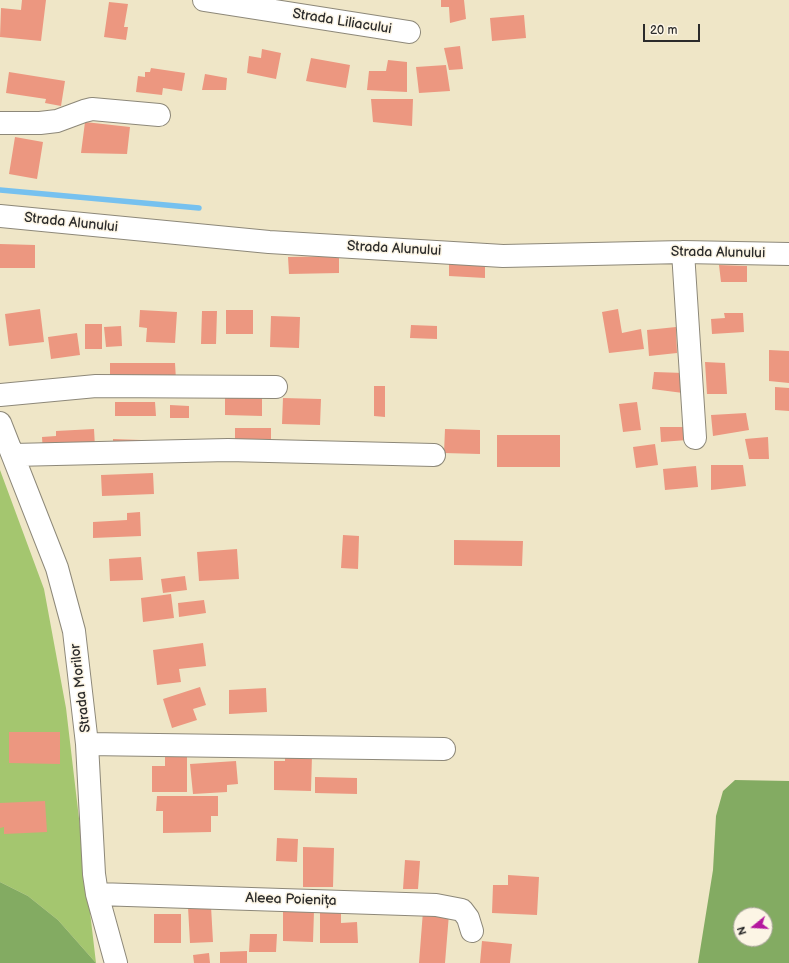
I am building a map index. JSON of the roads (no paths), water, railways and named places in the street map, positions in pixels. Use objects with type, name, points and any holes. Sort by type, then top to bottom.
[{"type":"street","name":"Strada Liliacului","points":[[204,0],[409,32]]},
{"type":"street","points":[[0,124],[57,121],[92,109],[159,115]]},
{"type":"street","name":"Strada Alunului","points":[[0,216],[269,242],[503,256],[683,252],[789,254]]},
{"type":"street","points":[[683,252],[695,438]]},
{"type":"street","points":[[0,395],[96,386],[276,387]]},
{"type":"street","name":"Strada Morilor","points":[[0,423],[57,568],[72,624],[87,744],[94,874],[97,894],[116,963]]},
{"type":"street","points":[[13,456],[228,450],[434,455]]},
{"type":"street","points":[[87,744],[444,749]]},
{"type":"street","name":"Aleea Poienița","points":[[97,894],[436,905],[462,910],[468,918],[472,931]]},
{"type":"waterway","points":[[0,190],[199,208]]}]
